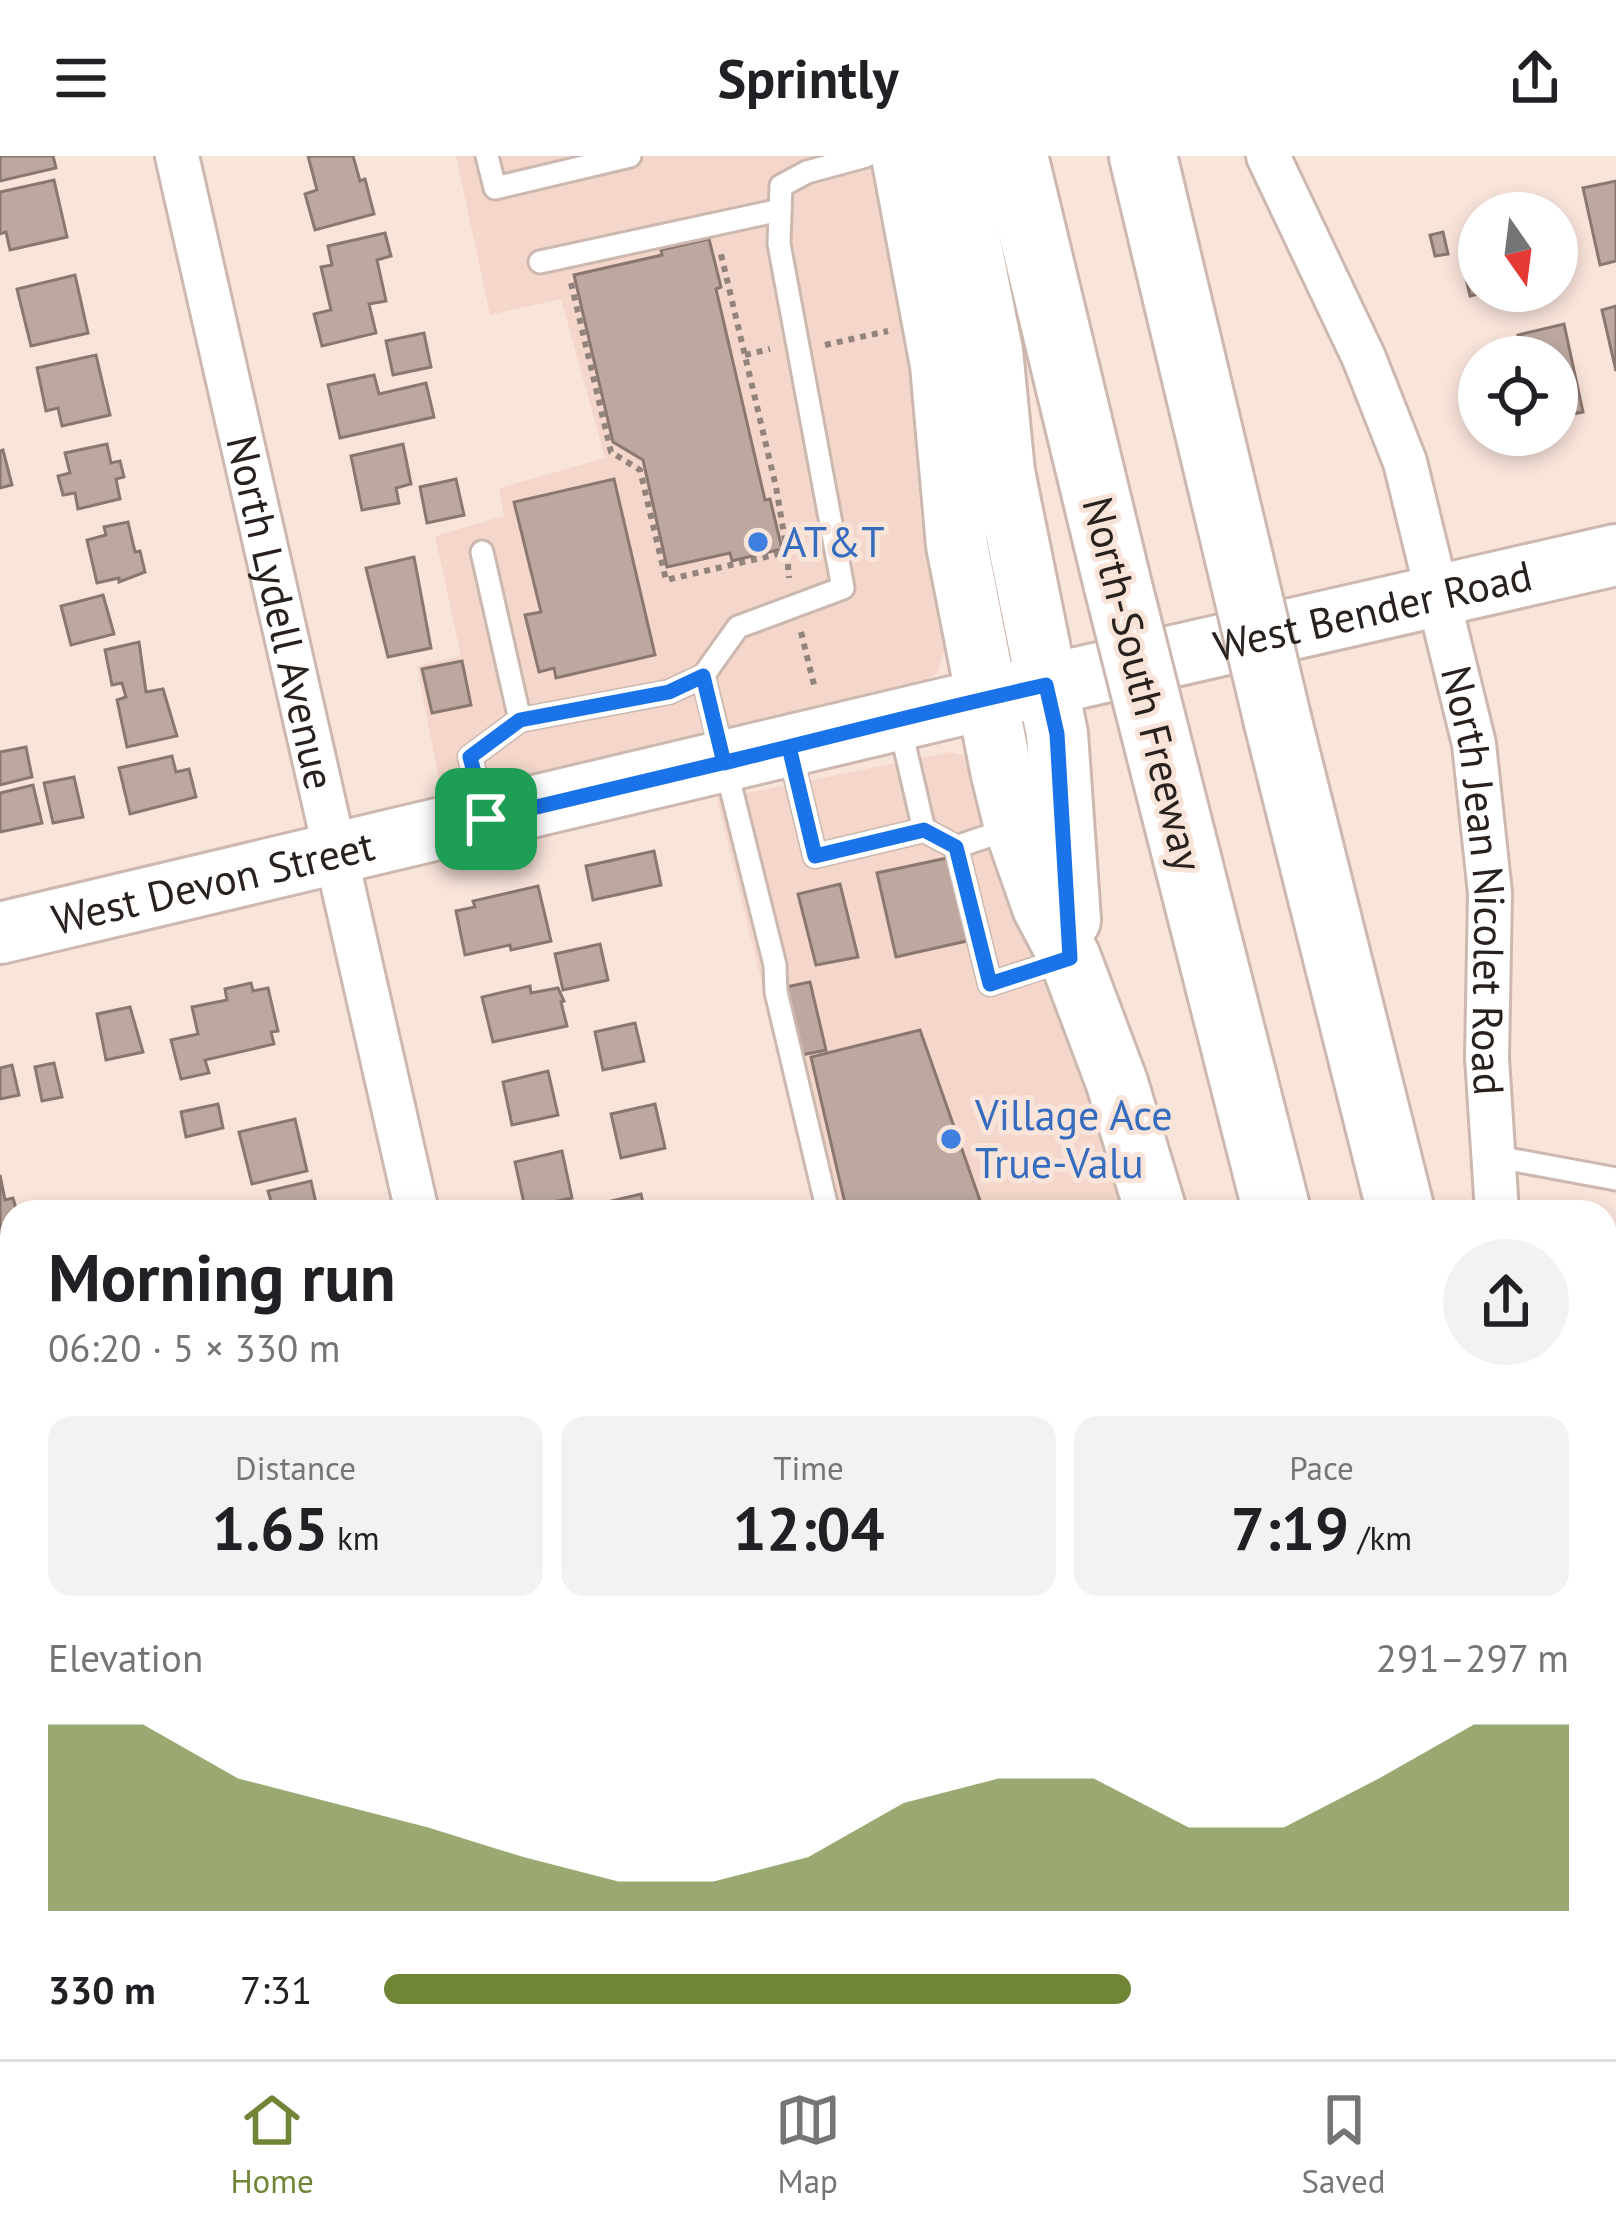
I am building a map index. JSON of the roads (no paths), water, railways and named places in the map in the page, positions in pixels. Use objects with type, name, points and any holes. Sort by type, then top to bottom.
[{"type":"highway","name":"North-South Freeway","points":[[1014,156],[1274,1200]]},
{"type":"highway","points":[[1143,156],[1398,1200]]},
{"type":"main road","points":[[902,156],[941,365],[957,545],[1018,691],[1057,734],[1070,958]]},
{"type":"main road","points":[[953,156],[992,351],[1004,472],[1018,691],[1015,827],[1117,1083],[1152,1200]]},
{"type":"main road","name":"West Bender Road","points":[[716,765],[1616,555]]},
{"type":"main road","name":"West Devon Street","points":[[0,933],[716,765]]},
{"type":"street","name":"North Lydell Avenue","points":[[177,156],[414,1200]]},
{"type":"street","name":"North Jean Nicolet Road","points":[[1268,156],[1364,358],[1405,462],[1474,745],[1490,893],[1486,1058],[1496,1200]]},
{"type":"lane","points":[[487,156],[495,188],[630,156]]},
{"type":"lane","points":[[486,819],[470,757],[520,720],[669,692],[703,676],[738,627],[843,588],[779,244],[781,186],[807,172],[866,156]]},
{"type":"lane","points":[[540,262],[780,210]]},
{"type":"lane","points":[[482,552],[520,720]]},
{"type":"lane","points":[[703,676],[716,765],[775,965],[776,992],[825,1200]]},
{"type":"lane","points":[[898,720],[924,830]]},
{"type":"lane","points":[[789,747],[815,856],[924,830],[956,847],[1015,827]]},
{"type":"lane","points":[[956,847],[990,984],[1070,958]]},
{"type":"lane","points":[[1492,1156],[1616,1179]]},
{"type":"place","name":"AT&T","points":[[758,542]]},
{"type":"place","name":"Village Ace True-Valu","points":[[951,1139]]}]
